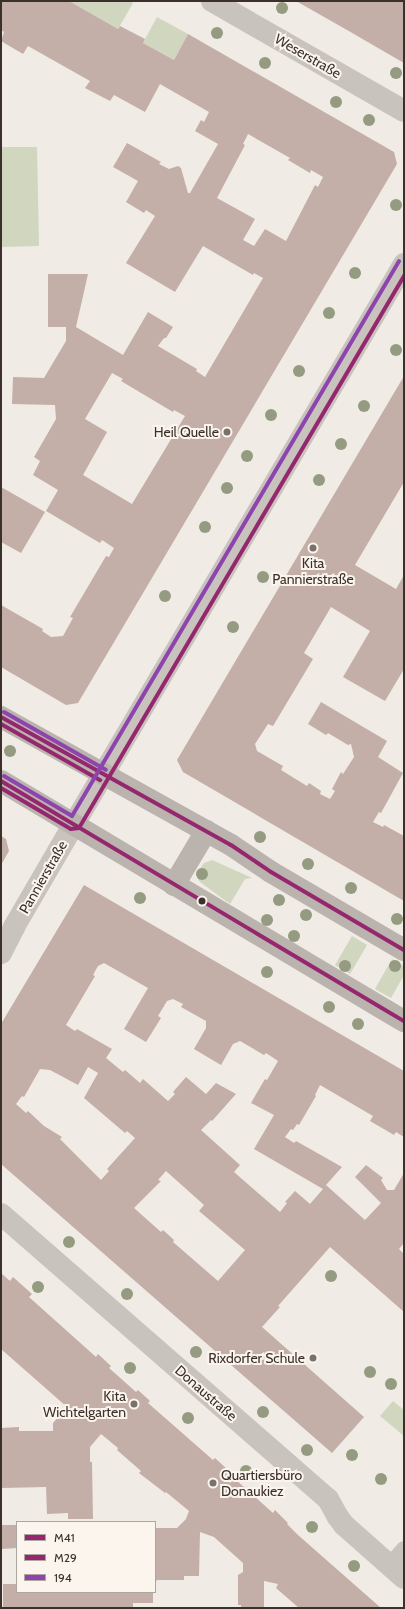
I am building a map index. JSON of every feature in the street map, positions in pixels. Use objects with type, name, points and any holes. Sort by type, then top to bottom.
[{"type":"main road","points":[[1,717],[206,831],[277,876],[404,950]]},
{"type":"main road","points":[[1,781],[404,1021]]},
{"type":"main road","points":[[174,885],[206,831]]},
{"type":"street","name":"Weserstraße","points":[[212,1],[404,111]]},
{"type":"street","name":"Pannierstraße","points":[[1,953],[14,927],[74,824],[404,264]]},
{"type":"street","name":"Donaustraße","points":[[1,1214],[328,1499],[344,1525],[397,1571]]},
{"type":"lane","points":[[397,1571],[404,1549]]},
{"type":"green space","points":[[69,1],[129,1],[133,3],[118,29]]},
{"type":"green space","points":[[157,17],[188,34],[174,60],[143,43]]},
{"type":"green space","points":[[1,147],[37,147],[39,246],[1,247]]},
{"type":"green space","points":[[212,860],[252,878],[245,879],[230,904],[198,879],[198,872],[204,863]]},
{"type":"green space","points":[[352,936],[367,945],[350,974],[335,965]]},
{"type":"green space","points":[[392,959],[404,966],[404,975],[391,998],[375,989]]},
{"type":"green space","points":[[393,1401],[404,1410],[404,1436],[380,1416]]},
{"type":"building","points":[[1,1],[69,1],[118,29],[120,26],[145,39],[143,43],[174,60],[188,34],[394,152],[397,164],[78,703],[66,705],[1,667],[1,605],[43,629],[42,631],[51,637],[63,636],[73,618],[70,617],[106,556],[109,557],[114,548],[102,540],[100,543],[46,511],[58,490],[33,475],[40,461],[34,457],[56,419],[55,405],[12,404],[13,377],[44,378],[66,341],[66,327],[48,327],[48,274],[88,274],[76,327],[123,355],[148,312],[173,327],[166,338],[164,338],[158,346],[197,369],[196,371],[205,377],[263,278],[254,273],[253,275],[203,246],[175,292],[126,263],[155,216],[146,210],[144,213],[126,202],[138,181],[113,167],[127,143],[161,162],[159,164],[169,169],[178,166],[181,168],[188,193],[190,193],[218,144],[195,131],[201,120],[204,122],[209,112],[160,84],[145,112],[114,95],[110,101],[85,88],[90,81],[28,46],[23,54],[1,41],[4,32],[1,30]],"holes":[[[248,134],[290,158],[288,160],[310,173],[311,170],[323,177],[318,187],[315,185],[286,241],[265,229],[254,246],[243,240],[255,219],[217,198],[245,145],[243,144]],[[112,373],[123,379],[121,381],[173,412],[174,410],[185,416],[132,504],[83,475],[107,432],[85,419]]]},
{"type":"building","points":[[296,1],[404,1],[404,63],[347,30]]},
{"type":"building","points":[[404,376],[404,482],[355,565],[396,589],[404,575],[404,669],[385,701],[343,677],[370,631],[331,607],[304,653],[313,659],[273,726],[268,724],[255,744],[257,751],[283,766],[281,770],[307,786],[309,783],[321,791],[320,794],[330,799],[335,791],[332,789],[341,772],[343,774],[354,757],[351,744],[348,745],[328,733],[326,735],[308,724],[321,702],[387,741],[378,757],[403,773],[381,813],[379,812],[373,822],[383,827],[384,825],[404,836],[404,901],[183,772],[177,760]]},
{"type":"building","points":[[1,487],[45,512],[21,553],[1,542]]},
{"type":"building","points":[[1,836],[6,839],[9,851],[1,865]]},
{"type":"building","points":[[84,885],[404,1071],[404,1137],[396,1132],[394,1135],[370,1121],[373,1116],[320,1085],[315,1095],[316,1096],[299,1125],[297,1124],[293,1130],[291,1129],[285,1137],[294,1143],[296,1141],[342,1167],[326,1185],[365,1220],[381,1203],[355,1177],[366,1165],[383,1178],[381,1180],[387,1190],[394,1190],[404,1173],[404,1243],[399,1249],[404,1254],[404,1312],[330,1247],[278,1306],[280,1307],[262,1327],[364,1417],[332,1453],[1,1164],[1,1024]],"holes":[[[104,963],[148,988],[124,1029],[146,1042],[161,1018],[158,1016],[167,1001],[173,999],[183,1004],[181,1007],[206,1021],[206,1028],[194,1049],[221,1065],[233,1044],[240,1041],[264,1055],[266,1053],[278,1061],[267,1080],[265,1079],[251,1103],[274,1115],[254,1149],[323,1189],[310,1204],[295,1191],[285,1202],[287,1203],[280,1212],[234,1172],[240,1165],[201,1130],[211,1120],[212,1121],[236,1094],[216,1083],[206,1094],[186,1077],[173,1092],[175,1094],[168,1101],[143,1079],[140,1083],[125,1070],[123,1072],[106,1058],[112,1049],[77,1029],[75,1031],[66,1025],[95,976],[93,975],[98,966]],[[88,1067],[98,1073],[84,1098],[125,1133],[127,1131],[135,1138],[107,1169],[109,1171],[101,1180],[60,1139],[62,1137],[44,1126],[28,1111],[26,1113],[16,1104],[22,1096],[24,1097],[40,1069],[50,1070],[78,1085]],[[166,1171],[204,1205],[199,1211],[245,1250],[218,1281],[173,1242],[174,1240],[163,1230],[161,1232],[134,1208],[161,1181],[158,1180]]]},
{"type":"building","points":[[1,1273],[10,1281],[13,1277],[32,1294],[29,1297],[96,1357],[98,1354],[111,1366],[109,1368],[136,1392],[138,1390],[150,1401],[148,1403],[213,1460],[215,1458],[228,1470],[227,1472],[273,1513],[275,1510],[298,1535],[381,1608],[299,1608],[276,1588],[278,1584],[264,1581],[264,1608],[241,1608],[241,1605],[238,1605],[238,1575],[243,1572],[243,1563],[214,1537],[200,1532],[199,1576],[184,1576],[184,1580],[157,1580],[156,1582],[156,1528],[177,1528],[186,1519],[189,1511],[166,1492],[165,1493],[139,1473],[141,1471],[117,1450],[118,1448],[101,1434],[90,1447],[90,1462],[92,1462],[93,1519],[68,1519],[68,1513],[47,1514],[46,1487],[2,1488],[1,1428],[19,1427],[19,1431],[53,1431],[53,1423],[67,1407],[1,1349]]},
{"type":"building","points":[[2,1525],[16,1525],[16,1548],[2,1549]]},
{"type":"building","points":[[3,1584],[16,1584],[16,1593],[153,1593],[153,1603],[133,1603],[133,1608],[3,1608]]},
{"type":"transit line","name":"194","points":[[4,776],[72,816],[399,261]]},
{"type":"transit line","name":"M29","points":[[1,788],[71,829],[79,828],[404,276]]},
{"type":"transit line","name":"194","points":[[4,712],[106,770]]},
{"type":"transit line","name":"M41","points":[[1,717],[231,845],[271,872],[404,950]]},
{"type":"transit line","name":"M29","points":[[1,724],[100,780]]},
{"type":"transit line","name":"M41","points":[[1,781],[404,1021]]},
{"type":"place","name":"Heil Quelle","points":[[227,432]]},
{"type":"place","name":"Kita Pannierstraße","points":[[313,548]]},
{"type":"place","name":"Rixdorfer Schule","points":[[313,1358]]},
{"type":"place","name":"Kita Wichtelgarten","points":[[134,1404]]},
{"type":"place","name":"Quartiersbüro Donaukiez","points":[[213,1483]]}]
